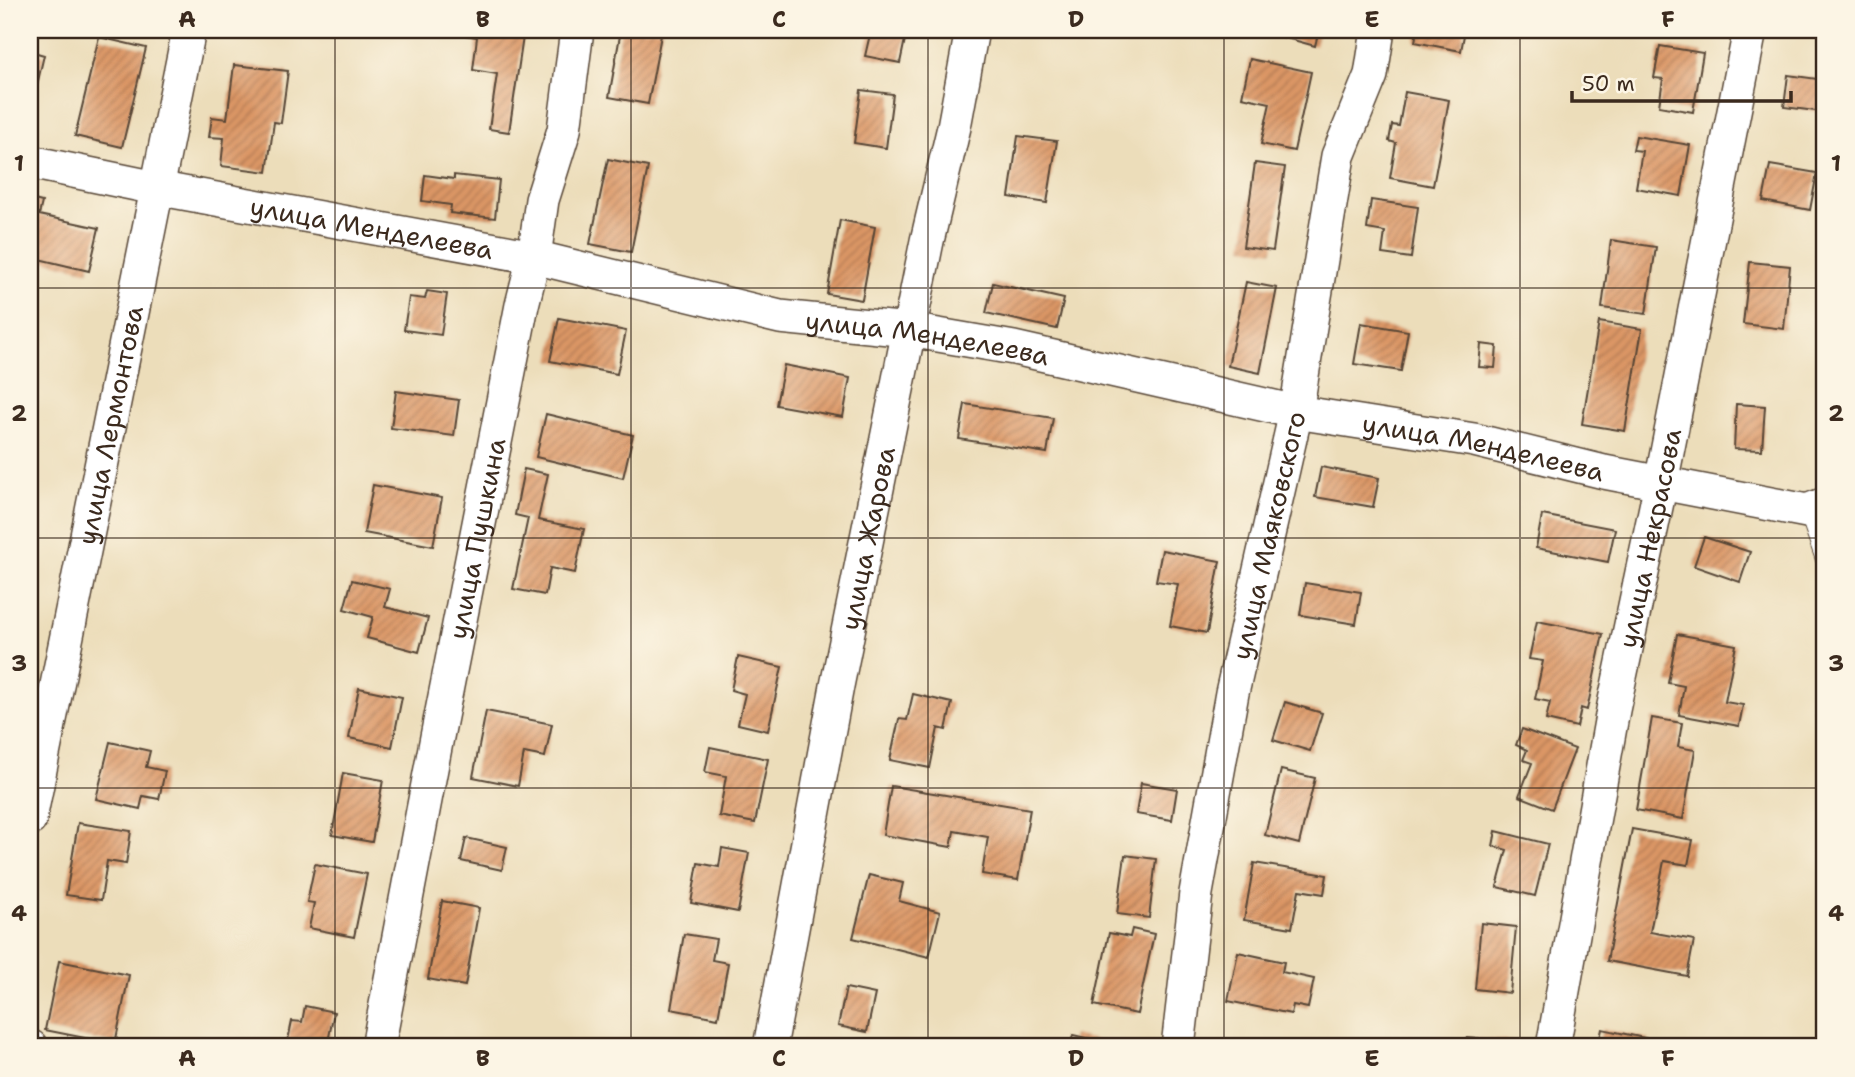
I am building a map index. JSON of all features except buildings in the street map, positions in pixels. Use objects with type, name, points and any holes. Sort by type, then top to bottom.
[{"type":"street","name":"улица Лермонтова","points":[[30,819],[189,30]]},
{"type":"street","name":"улица Пушкина","points":[[378,1047],[442,710],[534,257],[542,200],[564,130],[578,30]]},
{"type":"street","name":"улица Жарова","points":[[770,1047],[837,685],[972,30]]},
{"type":"street","name":"улица Маяковского","points":[[1178,1047],[1196,893],[1232,693],[1296,412],[1338,156],[1371,75],[1378,30]]},
{"type":"street","name":"улица Некрасова","points":[[1553,1047],[1613,710],[1661,483],[1750,30]]},
{"type":"street","name":"улица Менделеева","points":[[30,162],[156,188],[534,257],[780,317],[909,330],[1014,348],[1296,412],[1474,440],[1604,472],[1816,507]]},
{"type":"lane","points":[[1816,507],[1825,562]]}]
